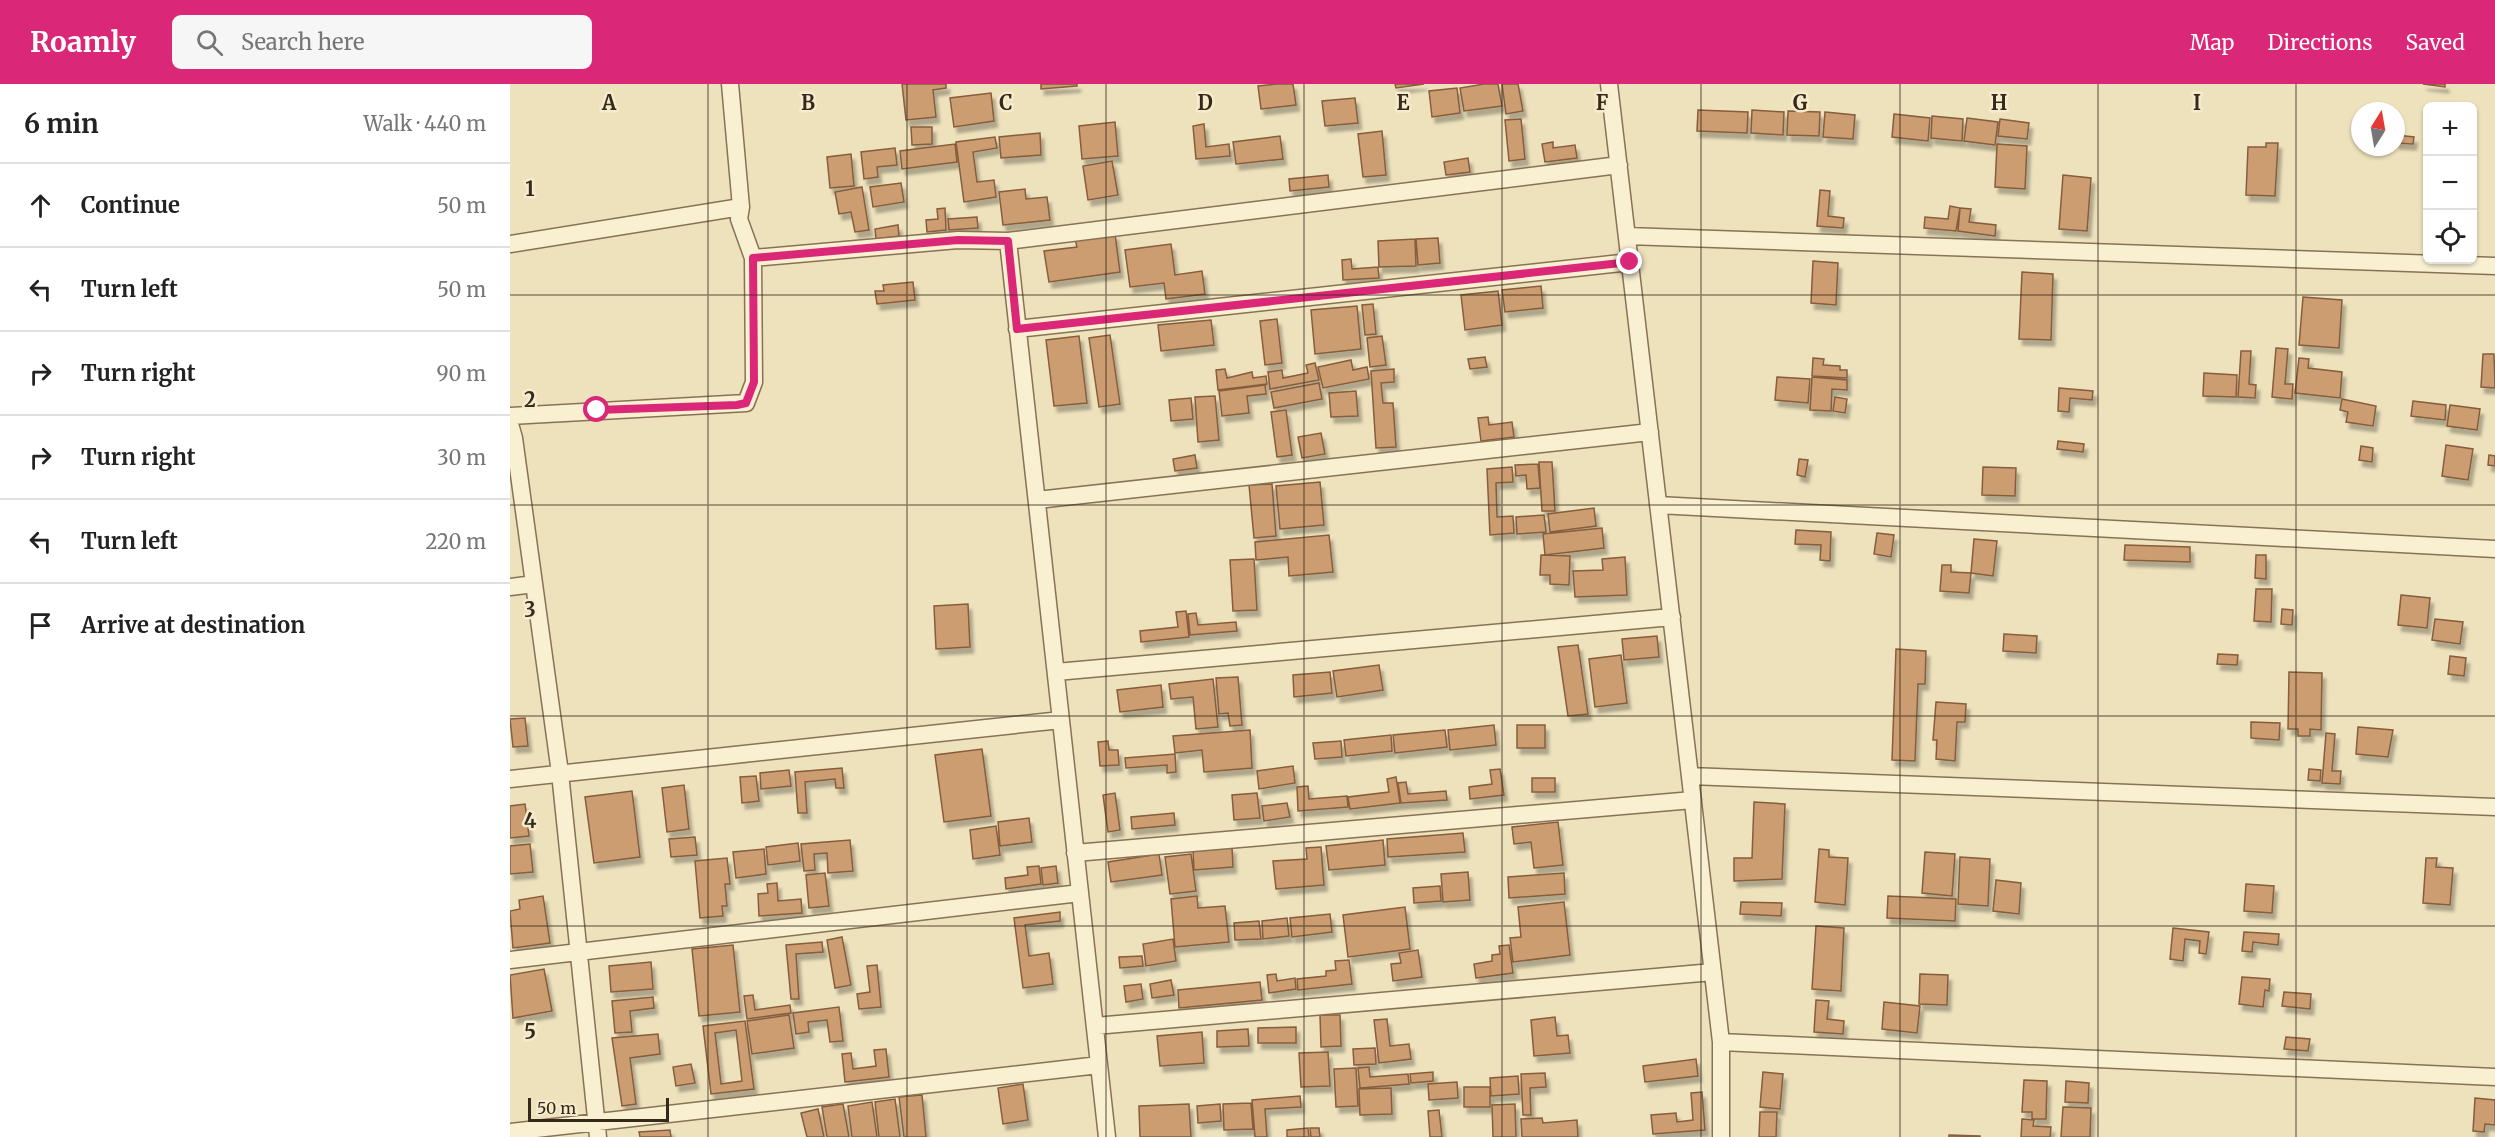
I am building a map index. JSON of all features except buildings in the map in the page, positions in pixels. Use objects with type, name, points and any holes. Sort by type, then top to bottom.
[{"type":"street","points":[[510,416],[746,403],[754,382],[753,258],[739,219],[741,207],[730,84]]},
{"type":"street","points":[[1609,84],[1721,1042],[1721,1137]]},
{"type":"street","points":[[753,258],[958,240],[1008,241],[1619,165]]},
{"type":"street","points":[[510,244],[741,207]]},
{"type":"street","points":[[1627,236],[2495,266]]},
{"type":"street","points":[[1008,241],[1107,1137]]},
{"type":"street","points":[[1017,329],[1630,262]]},
{"type":"street","points":[[510,424],[514,438],[560,773],[598,1130]]},
{"type":"street","points":[[1036,500],[1650,432]]},
{"type":"street","points":[[1658,505],[2495,549]]},
{"type":"street","points":[[510,587],[534,584]]},
{"type":"street","points":[[1056,672],[1672,617]]},
{"type":"street","points":[[510,778],[1061,720]]},
{"type":"street","points":[[1690,776],[2495,807]]},
{"type":"street","points":[[1076,853],[1693,800]]},
{"type":"street","points":[[510,960],[1080,893]]},
{"type":"street","points":[[1095,1026],[1713,972]]},
{"type":"street","points":[[1721,1042],[2495,1077]]},
{"type":"street","points":[[510,1132],[598,1130],[1099,1065]]},
{"type":"route","points":[[597,410],[746,403],[754,382],[753,258],[958,240],[1008,241],[1017,329],[1630,262]]}]
